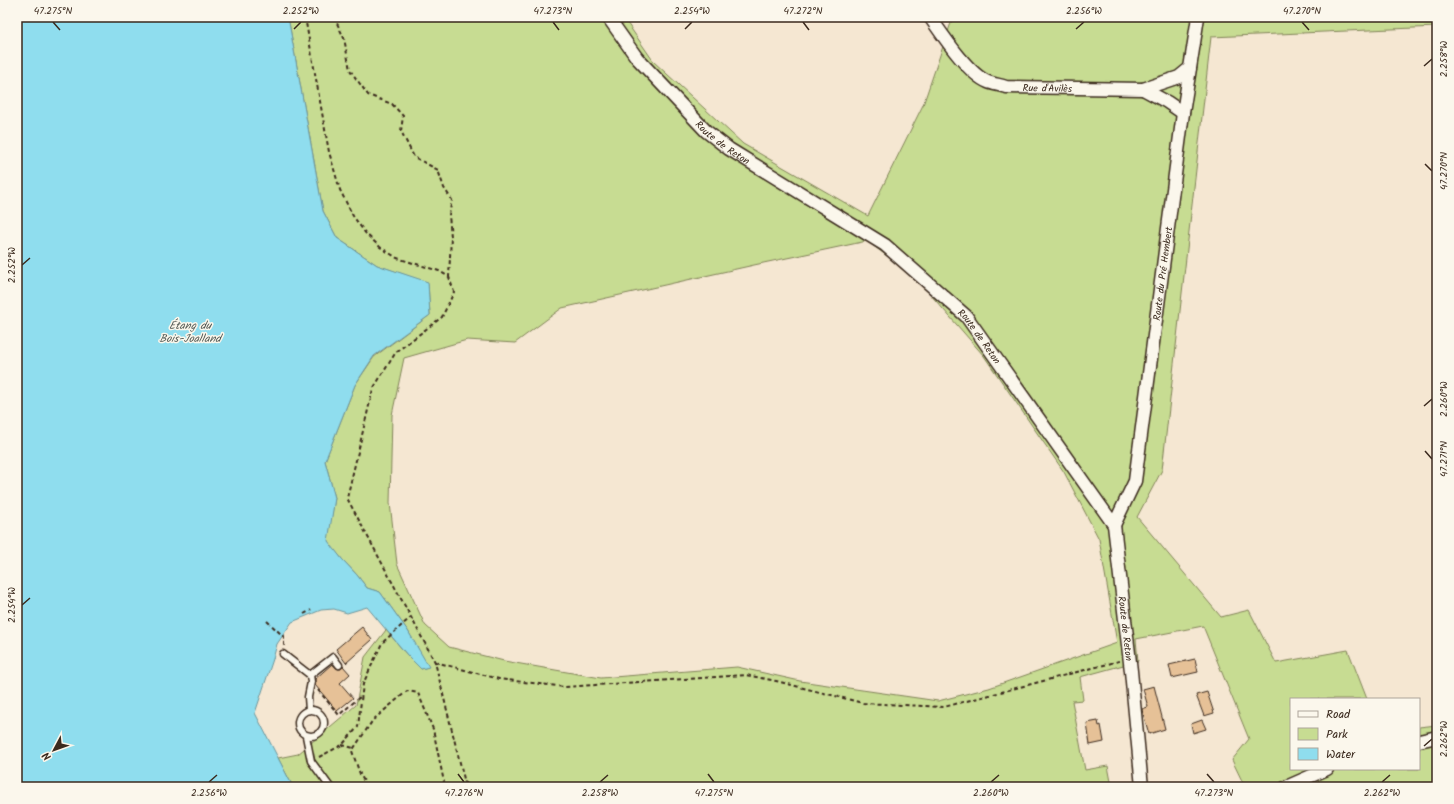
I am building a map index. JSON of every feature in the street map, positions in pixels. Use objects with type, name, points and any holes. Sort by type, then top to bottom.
[{"type":"street","name":"Route de Reton","points":[[608,17],[637,58],[706,131],[729,149],[885,245],[966,316],[1114,525],[1142,787]]},
{"type":"street","name":"Rue d'Avilès","points":[[930,17],[949,44],[969,68],[986,81],[1006,87],[1143,89],[1179,78],[1190,68]]},
{"type":"street","name":"Route du Pré Hembert","points":[[1114,525],[1135,481],[1183,113],[1198,17]]},
{"type":"street","points":[[1143,89],[1167,102],[1183,113]]},
{"type":"street","points":[[1420,741],[1437,737]]},
{"type":"street","points":[[1286,787],[1325,770]]},
{"type":"lane","points":[[283,654],[310,679]]},
{"type":"lane","points":[[309,710],[308,697],[310,679],[333,657],[340,664]]},
{"type":"lane","points":[[309,710],[318,712],[324,723],[319,734],[310,737],[299,731],[297,722],[301,714],[309,710]]},
{"type":"lane","points":[[306,736],[312,761],[330,787]]},
{"type":"path","points":[[305,17],[329,152],[340,190],[353,216],[366,234],[380,247],[397,258],[439,271],[449,277]]},
{"type":"path","points":[[334,17],[344,38],[350,70],[368,95],[392,104],[403,116],[401,131],[414,156],[424,164],[438,170],[444,188],[452,200],[449,215],[451,237],[449,277],[454,292],[442,317],[396,352],[373,389],[347,498],[410,618],[435,662],[465,783],[470,787]]},
{"type":"path","points":[[304,614],[311,610]]},
{"type":"path","points":[[312,761],[342,746],[358,727],[363,684],[382,644],[410,618]]},
{"type":"path","points":[[267,621],[284,637]]},
{"type":"path","points":[[435,662],[499,679],[565,687],[746,675],[863,703],[944,707],[1129,658]]},
{"type":"path","points":[[310,679],[338,715],[362,695]]},
{"type":"path","points":[[367,787],[360,774],[352,751],[373,720],[408,691],[418,693],[433,729],[445,787]]},
{"type":"path","points":[[342,746],[354,748]]},
{"type":"green space","points":[[288,17],[623,17],[654,62],[743,144],[868,216],[923,105],[953,17],[1437,17],[1437,27],[1211,37],[1162,470],[1137,517],[1221,617],[1249,610],[1276,663],[1348,650],[1367,698],[1290,698],[1290,770],[1420,770],[1420,727],[1437,725],[1437,787],[1245,787],[1232,760],[1249,739],[1203,626],[1136,639],[1138,661],[1080,677],[1083,700],[1072,701],[1085,770],[1108,766],[1112,787],[293,787],[278,758],[298,754],[356,705],[365,657],[386,630],[421,669],[428,667],[408,631],[380,592],[367,588],[327,541],[335,498],[325,461],[355,385],[374,357],[430,315],[428,283],[377,265],[337,238],[323,211]],"holes":[[[867,241],[916,278],[984,356],[1064,472],[1099,539],[1117,643],[989,688],[938,701],[800,681],[737,667],[601,678],[504,661],[449,647],[425,625],[397,564],[390,503],[392,415],[404,358],[467,340],[515,343],[562,308]]]},
{"type":"water","name":"Étang du Bois-Joalland","points":[[17,17],[288,17],[323,211],[337,238],[377,265],[428,282],[430,315],[374,356],[355,385],[325,461],[335,498],[328,541],[367,588],[380,592],[408,631],[429,667],[421,669],[408,656],[367,607],[347,613],[334,609],[321,610],[292,622],[277,644],[255,713],[293,787],[17,787]]},
{"type":"building","points":[[362,627],[372,640],[346,663],[336,649]]},
{"type":"building","points":[[1195,659],[1198,672],[1172,678],[1169,665]]},
{"type":"building","points":[[332,664],[338,669],[341,669],[343,666],[350,674],[340,683],[353,698],[337,711],[315,685],[315,679]]},
{"type":"building","points":[[1154,686],[1165,729],[1149,734],[1142,710],[1148,707],[1143,689]]},
{"type":"building","points":[[1207,692],[1214,713],[1204,716],[1196,695]]},
{"type":"building","points":[[1202,720],[1206,729],[1193,733],[1191,724]]},
{"type":"building","points":[[1098,721],[1099,726],[1101,725],[1104,742],[1090,745],[1087,723]]}]
